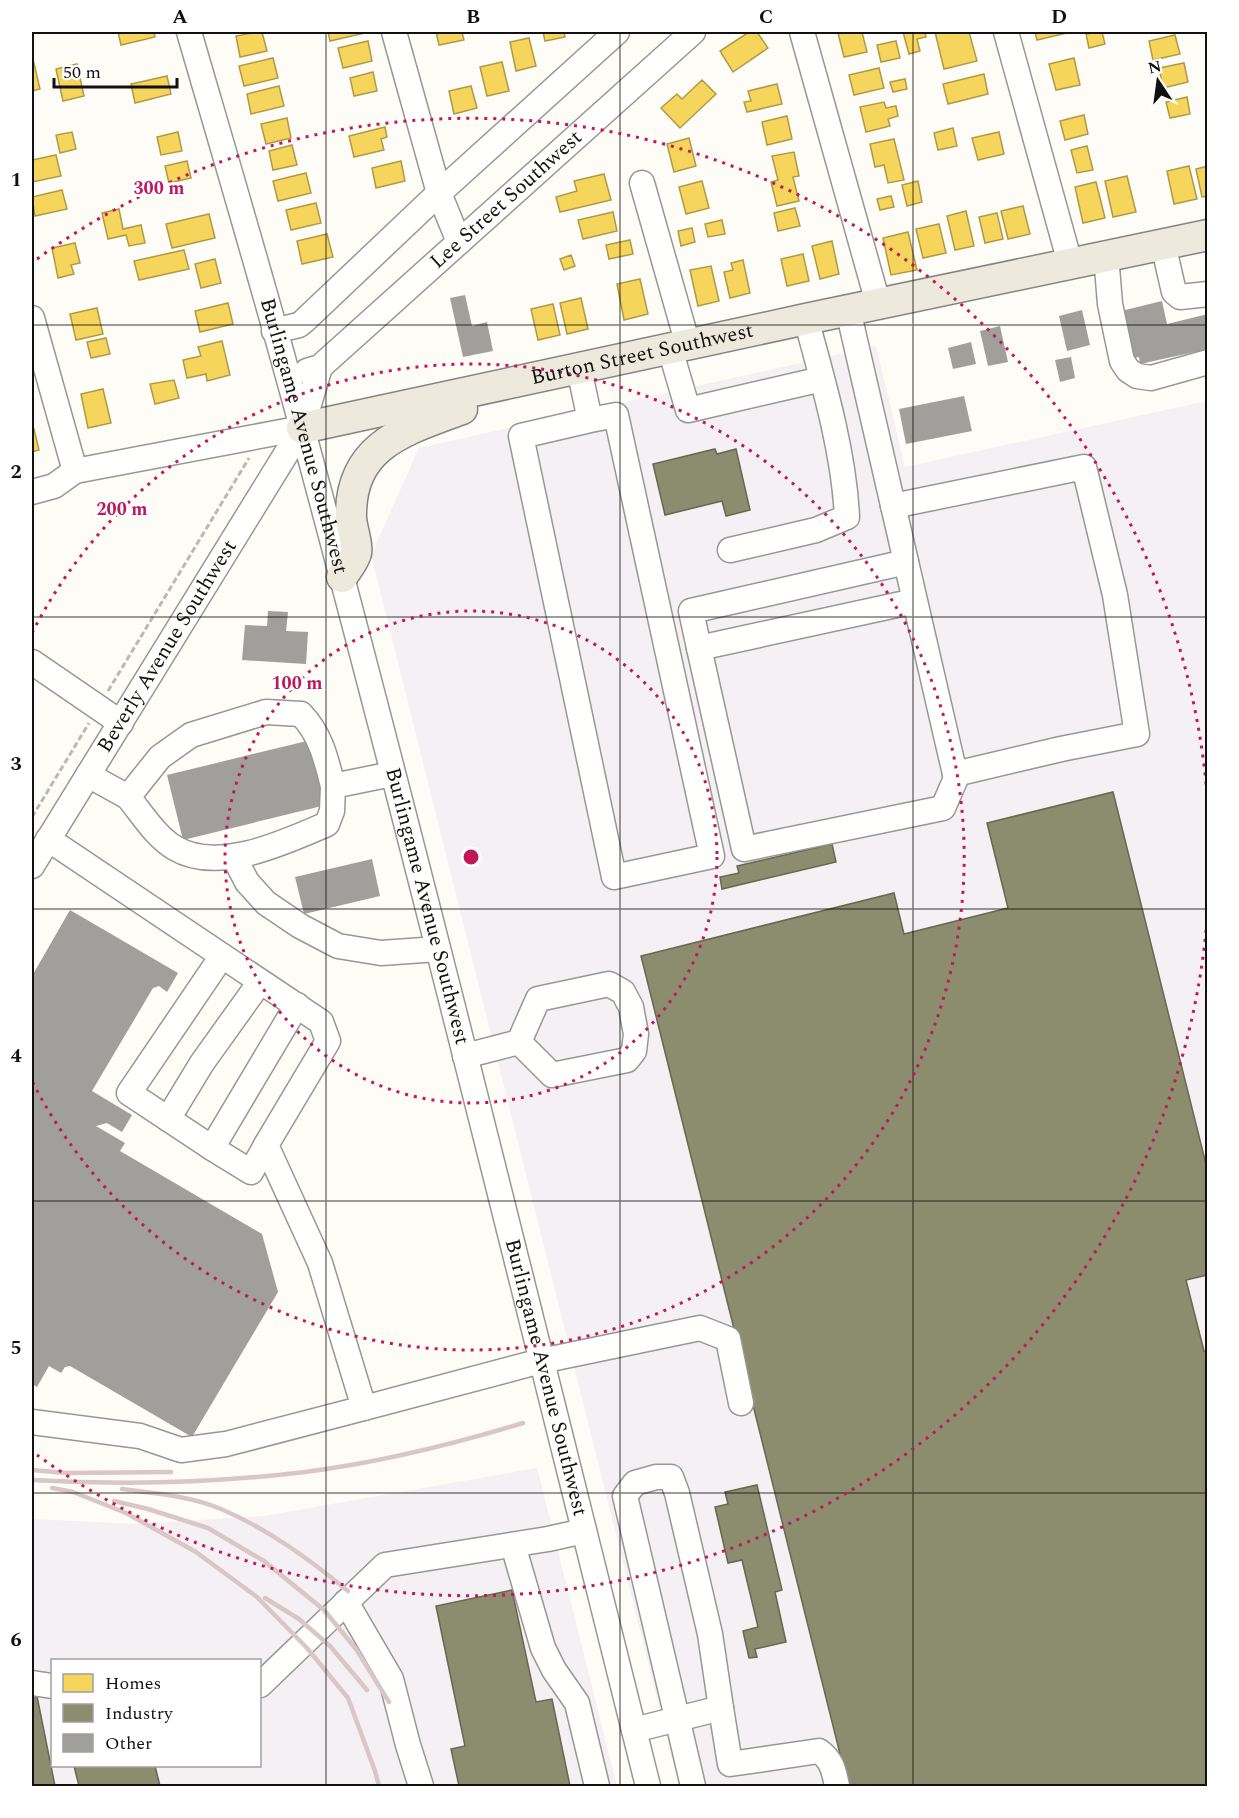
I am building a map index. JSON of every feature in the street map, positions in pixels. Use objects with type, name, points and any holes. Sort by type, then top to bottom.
[{"type":"main road","name":"Burton Street Southwest","points":[[302,428],[1208,234]]},
{"type":"main road","points":[[342,577],[356,552],[351,517],[353,489],[376,448],[407,429],[462,409],[507,384]]},
{"type":"street","name":"Burlingame Avenue Southwest","points":[[189,32],[342,577],[648,1786]]},
{"type":"street","points":[[394,32],[439,193],[459,242]]},
{"type":"street","name":"Lee Street Southwest","points":[[287,376],[320,367],[693,32]]},
{"type":"street","points":[[802,32],[879,303]]},
{"type":"street","points":[[1006,32],[1070,264]]},
{"type":"street","points":[[274,331],[296,326],[304,321],[607,35]]},
{"type":"street","points":[[642,183],[679,347],[688,410],[822,379]]},
{"type":"street","points":[[1164,244],[1174,292],[1180,297],[1208,294]]},
{"type":"street","points":[[1106,255],[1110,304],[1122,362],[1128,370],[1137,376],[1151,378],[1208,362]]},
{"type":"street","points":[[848,310],[956,778],[943,808],[744,849],[691,612],[906,562]]},
{"type":"street","points":[[32,318],[75,471],[54,486],[32,492]]},
{"type":"street","points":[[730,550],[816,530],[847,516],[846,490],[822,379],[806,319]]},
{"type":"street","points":[[302,428],[320,367]]},
{"type":"street","points":[[579,369],[590,420]]},
{"type":"street","points":[[616,415],[712,856],[614,877],[521,436],[590,420],[616,415]]},
{"type":"street","name":"Burton Street Southwest","points":[[75,471],[302,428]]},
{"type":"street","name":"Beverly Avenue Southwest","points":[[32,866],[302,428]]},
{"type":"street","points":[[893,506],[1084,467],[1114,595],[1137,734],[955,774]]},
{"type":"street","points":[[699,648],[915,600]]},
{"type":"street","points":[[32,662],[121,723]]},
{"type":"street","points":[[88,775],[128,797],[153,828],[174,848],[197,858],[234,857],[292,839],[327,824],[332,812],[333,786],[314,727],[301,714],[266,712],[191,735],[160,757],[128,797]]},
{"type":"street","points":[[333,786],[392,774]]},
{"type":"street","points":[[48,839],[321,1022],[328,1041],[251,1172],[129,1093],[222,956]]},
{"type":"street","points":[[234,857],[247,882],[266,903],[300,926],[338,946],[381,953],[438,950]]},
{"type":"street","points":[[168,1119],[202,1063],[260,982]]},
{"type":"street","points":[[609,984],[623,992],[631,1007],[636,1034],[634,1051],[627,1060],[552,1075],[519,1042],[538,999],[609,984]]},
{"type":"street","points":[[212,1148],[297,1005]]},
{"type":"street","points":[[465,1056],[519,1042]]},
{"type":"street","points":[[266,1145],[320,1263],[364,1408]]},
{"type":"street","points":[[32,1422],[140,1436],[181,1450],[225,1444],[541,1361],[700,1328],[728,1339],[741,1403]]},
{"type":"street","points":[[693,1786],[625,1496],[635,1483],[656,1477],[670,1476],[677,1493],[710,1634],[730,1764],[819,1751],[832,1765],[837,1786]]},
{"type":"street","points":[[261,1684],[385,1565],[513,1545],[584,1531]]},
{"type":"street","points":[[513,1545],[543,1648],[554,1670],[577,1703],[597,1786]]},
{"type":"street","points":[[346,1602],[391,1679],[421,1786]]},
{"type":"street","points":[[32,1683],[51,1686]]},
{"type":"street","points":[[634,1730],[721,1707]]},
{"type":"path","points":[[32,817],[252,451]]},
{"type":"shaded area","points":[[876,346],[905,467],[1207,401],[1207,1786],[679,1786],[371,555],[419,448]]},
{"type":"shaded area","points":[[537,1468],[617,1786],[32,1786],[32,1519],[136,1524],[264,1516]]},
{"type":"building: Homes","points":[[118,32],[154,32],[155,37],[121,45]]},
{"type":"building: Homes","points":[[262,32],[267,51],[240,57],[236,36]]},
{"type":"building: Homes","points":[[328,32],[365,32],[365,33],[330,41]]},
{"type":"building: Homes","points":[[436,32],[462,32],[464,40],[439,45]]},
{"type":"building: Homes","points":[[543,32],[564,32],[565,37],[545,41]]},
{"type":"building: Homes","points":[[749,32],[757,32],[768,48],[733,72],[720,51]]},
{"type":"building: Homes","points":[[862,32],[867,52],[844,57],[838,33]]},
{"type":"building: Homes","points":[[903,32],[925,32],[926,37],[917,39],[920,51],[909,54]]},
{"type":"building: Homes","points":[[935,32],[969,32],[977,61],[944,69]]},
{"type":"building: Homes","points":[[1035,32],[1071,32],[1037,40]]},
{"type":"building: Homes","points":[[1102,32],[1105,44],[1089,48],[1086,34]]},
{"type":"building: Homes","points":[[1175,35],[1180,54],[1153,60],[1149,41]]},
{"type":"building: Homes","points":[[529,38],[536,66],[516,71],[510,42]]},
{"type":"building: Homes","points":[[368,41],[372,61],[343,68],[338,48]]},
{"type":"building: Homes","points":[[896,41],[900,58],[881,62],[877,45]]},
{"type":"building: Homes","points":[[32,55],[40,89],[32,91]]},
{"type":"building: Homes","points":[[273,58],[278,78],[244,86],[239,66]]},
{"type":"building: Homes","points":[[1074,58],[1080,85],[1056,90],[1049,64]]},
{"type":"building: Homes","points":[[502,62],[509,91],[487,96],[480,67]]},
{"type":"building: Homes","points":[[1184,63],[1188,82],[1163,88],[1159,68]]},
{"type":"building: Homes","points":[[77,64],[84,96],[63,101],[56,69]]},
{"type":"building: Homes","points":[[879,68],[884,88],[854,95],[849,75]]},
{"type":"building: Homes","points":[[373,72],[377,91],[354,96],[350,78]]},
{"type":"building: Homes","points":[[984,74],[988,94],[948,104],[943,84]]},
{"type":"building: Homes","points":[[167,76],[171,94],[135,103],[131,84]]},
{"type":"building: Homes","points":[[905,79],[907,89],[893,92],[890,82]]},
{"type":"building: Homes","points":[[702,80],[716,94],[680,128],[661,108],[677,94],[682,99]]},
{"type":"building: Homes","points":[[777,84],[782,104],[747,112],[744,102],[751,101],[748,91]]},
{"type":"building: Homes","points":[[279,86],[284,106],[251,114],[247,94]]},
{"type":"building: Homes","points":[[471,86],[477,108],[454,114],[449,91]]},
{"type":"building: Homes","points":[[1187,97],[1190,114],[1170,118],[1166,102]]},
{"type":"building: Homes","points":[[884,102],[886,108],[896,106],[898,116],[888,119],[890,126],[866,132],[860,107]]},
{"type":"building: Homes","points":[[1084,115],[1088,134],[1065,140],[1060,121]]},
{"type":"building: Homes","points":[[787,116],[792,139],[767,145],[762,122]]},
{"type":"building: Homes","points":[[287,118],[291,138],[266,144],[261,124]]},
{"type":"building: Homes","points":[[385,127],[387,137],[381,139],[384,150],[354,157],[349,136]]},
{"type":"building: Homes","points":[[953,128],[957,146],[938,150],[934,133]]},
{"type":"building: Homes","points":[[72,132],[76,149],[60,153],[56,135]]},
{"type":"building: Homes","points":[[178,132],[182,151],[161,155],[157,137]]},
{"type":"building: Homes","points":[[999,132],[1004,154],[978,160],[972,138]]},
{"type":"building: Homes","points":[[689,138],[696,166],[674,172],[667,144]]},
{"type":"building: Homes","points":[[894,139],[904,180],[888,183],[884,165],[875,167],[870,144]]},
{"type":"building: Homes","points":[[292,145],[297,165],[273,170],[269,151]]},
{"type":"building: Homes","points":[[1087,146],[1093,170],[1077,173],[1071,150]]},
{"type":"building: Homes","points":[[794,152],[799,176],[793,177],[799,201],[777,206],[771,182],[778,180],[772,156]]},
{"type":"building: Homes","points":[[56,155],[61,176],[32,182],[32,160]]},
{"type":"building: Homes","points":[[187,161],[191,178],[169,183],[165,166]]},
{"type":"building: Homes","points":[[401,161],[405,181],[376,188],[372,168]]},
{"type":"building: Homes","points":[[1189,166],[1197,199],[1174,204],[1167,171]]},
{"type":"building: Homes","points":[[1208,166],[1208,196],[1202,197],[1196,169]]},
{"type":"building: Homes","points":[[306,173],[311,193],[278,201],[273,181]]},
{"type":"building: Homes","points":[[604,174],[611,200],[560,212],[556,197],[577,191],[574,181]]},
{"type":"building: Homes","points":[[1127,176],[1136,212],[1113,217],[1105,181]]},
{"type":"building: Homes","points":[[702,181],[709,208],[686,214],[679,187]]},
{"type":"building: Homes","points":[[918,181],[922,202],[907,206],[902,185]]},
{"type":"building: Homes","points":[[1096,182],[1105,218],[1083,223],[1075,187]]},
{"type":"building: Homes","points":[[62,190],[67,209],[35,216],[32,197]]},
{"type":"building: Homes","points":[[891,196],[894,207],[880,210],[877,199]]},
{"type":"building: Homes","points":[[316,203],[321,223],[291,230],[286,210]]},
{"type":"building: Homes","points":[[1023,206],[1030,234],[1008,239],[1001,211]]},
{"type":"building: Homes","points":[[795,208],[800,226],[778,231],[774,213]]},
{"type":"building: Homes","points":[[119,209],[123,229],[141,225],[145,243],[129,246],[126,235],[108,239],[102,213]]},
{"type":"building: Homes","points":[[966,211],[974,246],[955,250],[947,216]]},
{"type":"building: Homes","points":[[613,212],[617,231],[583,239],[578,220]]},
{"type":"building: Homes","points":[[997,213],[1003,239],[985,243],[979,217]]},
{"type":"building: Homes","points":[[209,214],[215,238],[172,248],[166,224]]},
{"type":"building: Homes","points":[[722,220],[725,234],[708,237],[705,224]]},
{"type":"building: Homes","points":[[939,224],[946,253],[923,258],[916,229]]},
{"type":"building: Homes","points":[[692,228],[695,242],[681,246],[678,231]]},
{"type":"building: Homes","points":[[908,232],[917,270],[891,275],[883,238]]},
{"type":"building: Homes","points":[[327,234],[333,257],[302,264],[297,241]]},
{"type":"building: Homes","points":[[630,240],[633,254],[609,259],[606,245]]},
{"type":"building: Homes","points":[[832,241],[839,274],[820,279],[812,246]]},
{"type":"building: Homes","points":[[75,243],[80,263],[71,265],[74,274],[58,278],[52,248]]},
{"type":"building: Homes","points":[[184,250],[189,269],[139,280],[134,261]]},
{"type":"building: Homes","points":[[803,254],[809,281],[787,286],[781,259]]},
{"type":"building: Homes","points":[[571,255],[575,266],[564,270],[560,259]]},
{"type":"building: Homes","points":[[215,259],[221,283],[201,288],[195,264]]},
{"type":"building: Homes","points":[[743,260],[750,293],[730,298],[724,272],[733,270],[731,263]]},
{"type":"building: Homes","points":[[711,266],[719,301],[698,306],[690,270]]},
{"type":"building: Homes","points":[[640,279],[648,314],[624,320],[617,284]]},
{"type":"building: Homes","points":[[581,298],[588,329],[567,334],[560,303]]},
{"type":"building: Homes","points":[[228,303],[233,324],[200,332],[195,311]]},
{"type":"building: Homes","points":[[553,304],[560,335],[538,340],[531,309]]},
{"type":"building: Homes","points":[[97,308],[103,334],[76,340],[70,314]]},
{"type":"building: Homes","points":[[106,338],[110,354],[91,358],[87,342]]},
{"type":"building: Homes","points":[[222,341],[230,375],[207,381],[206,374],[187,378],[183,360],[201,356],[198,347]]},
{"type":"building: Homes","points":[[174,380],[179,398],[155,404],[150,384]]},
{"type":"building: Homes","points":[[103,389],[111,423],[88,428],[81,394]]},
{"type":"building: Homes","points":[[34,429],[39,450],[32,452],[32,430]]},
{"type":"building: Industry","points":[[715,449],[717,454],[736,449],[750,510],[726,516],[722,501],[665,515],[653,464]]},
{"type":"building: Industry","points":[[1113,792],[1208,1172],[1208,1275],[1186,1280],[1204,1351],[1208,1351],[1208,1786],[848,1786],[641,956],[894,893],[904,934],[1008,908],[987,823]]},
{"type":"building: Industry","points":[[832,844],[836,862],[722,889],[720,877],[739,873],[737,866]]},
{"type":"building: Industry","points":[[757,1485],[782,1590],[775,1592],[786,1642],[755,1649],[757,1657],[749,1658],[743,1631],[758,1627],[742,1560],[728,1563],[715,1507],[728,1504],[725,1492]]},
{"type":"building: Industry","points":[[512,1590],[536,1702],[552,1699],[570,1786],[459,1786],[451,1749],[465,1746],[436,1606]]},
{"type":"building: Industry","points":[[32,1691],[36,1691],[55,1786],[32,1786]]},
{"type":"building: Industry","points":[[74,1767],[155,1767],[160,1786],[79,1786]]},
{"type":"building: Other","points":[[465,295],[472,326],[487,322],[493,351],[463,357],[450,298]]},
{"type":"building: Other","points":[[1162,301],[1167,324],[1208,314],[1208,349],[1140,364],[1139,357],[1124,360],[1113,313]]},
{"type":"building: Other","points":[[1082,310],[1090,345],[1067,351],[1059,316]]},
{"type":"building: Other","points":[[1000,326],[1008,362],[988,366],[980,331]]},
{"type":"building: Other","points":[[971,342],[976,364],[953,369],[948,348]]},
{"type":"building: Other","points":[[1071,357],[1075,378],[1060,382],[1055,360]]},
{"type":"building: Other","points":[[964,396],[972,431],[906,444],[899,409]]},
{"type":"building: Other","points":[[268,611],[288,612],[286,631],[308,632],[306,664],[242,660],[245,625],[267,626]]},
{"type":"building: Other","points":[[311,740],[326,805],[183,840],[167,775]]},
{"type":"building: Other","points":[[372,859],[380,896],[304,914],[295,877]]},
{"type":"building: Other","points":[[70,910],[178,973],[167,992],[159,986],[153,988],[92,1091],[132,1115],[122,1132],[107,1123],[96,1126],[125,1143],[120,1151],[262,1234],[278,1292],[192,1437],[70,1366],[65,1367],[61,1373],[49,1366],[37,1387],[32,1384],[32,976]]},
{"type":"railway","points":[[32,1480],[168,1482],[237,1479],[305,1472],[415,1452],[523,1423]]},
{"type":"railway","points":[[32,1470],[66,1473],[171,1472]]},
{"type":"railway","points":[[52,1488],[73,1492],[126,1513],[196,1552],[257,1597],[307,1648],[348,1698],[379,1786]]},
{"type":"railway","points":[[122,1489],[185,1498],[221,1509],[288,1546],[348,1591]]},
{"type":"railway","points":[[114,1501],[208,1528],[264,1561],[324,1610],[356,1649],[389,1702]]},
{"type":"railway","points":[[265,1598],[299,1619],[330,1646],[367,1690]]}]
